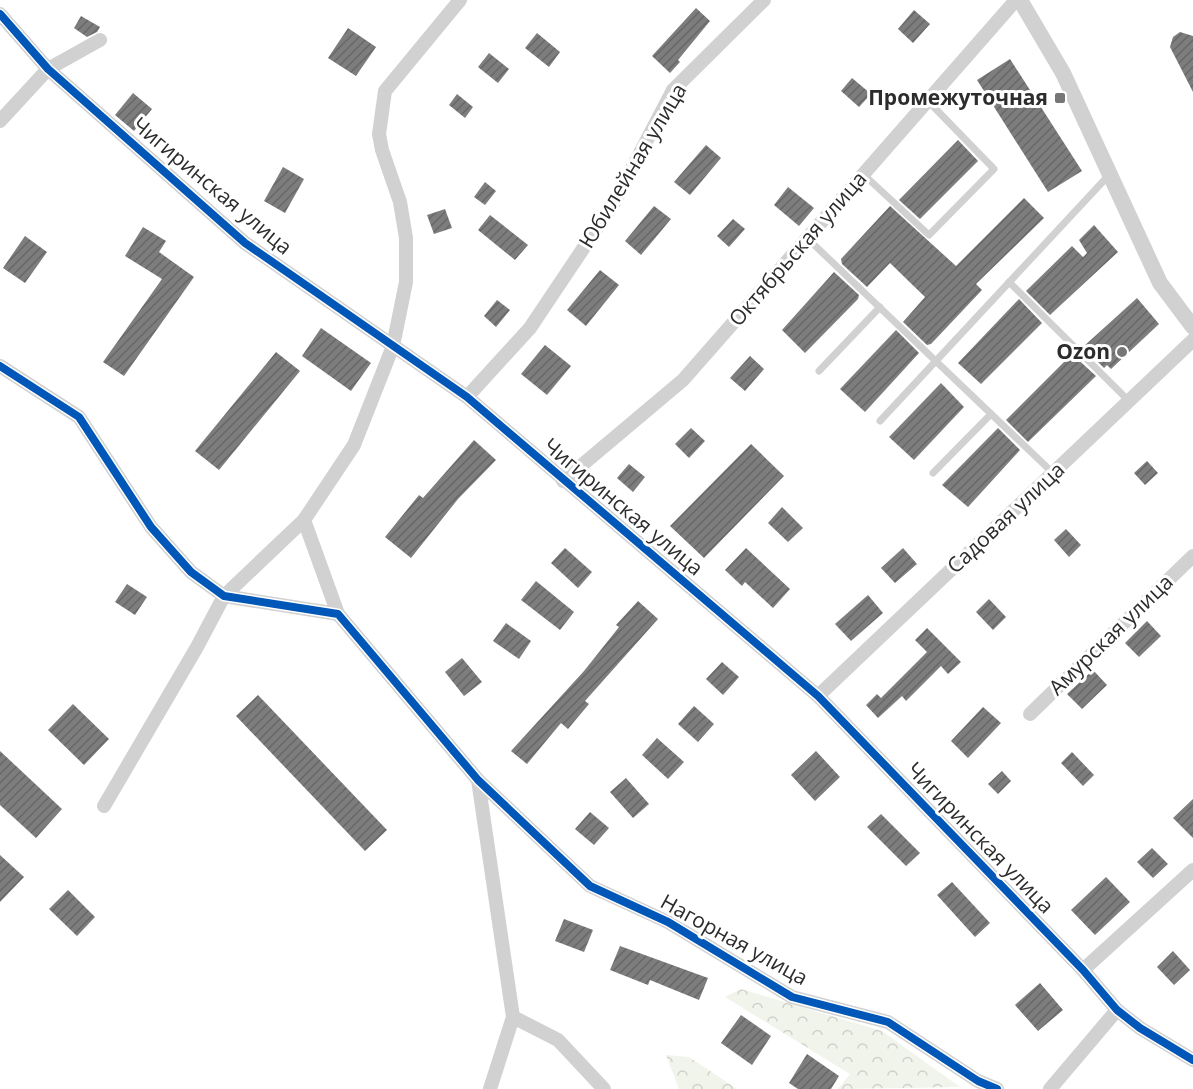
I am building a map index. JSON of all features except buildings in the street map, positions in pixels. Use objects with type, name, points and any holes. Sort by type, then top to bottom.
[{"type":"street","points":[[104,806],[197,647],[224,596],[304,520],[354,445],[393,346],[404,302],[406,238],[400,202],[381,150],[379,134],[385,92],[460,0]]},
{"type":"street","name":"Юбилейная улица","points":[[467,397],[530,328],[615,201],[673,90],[764,0]]},
{"type":"street","points":[[1018,0],[1063,73],[1160,283],[1193,327]]},
{"type":"street","name":"Октябрьская улица","points":[[563,481],[683,380],[927,100],[1018,0]]},
{"type":"street","name":"Чигиринская улица","points":[[0,14],[48,69],[245,243],[467,397],[818,696],[1083,970],[1117,1010],[1140,1028],[1193,1060]]},
{"type":"street","points":[[0,121],[48,69],[100,40]]},
{"type":"street","name":"Садовая улица","points":[[818,696],[1193,340]]},
{"type":"street","points":[[0,366],[79,417],[152,527],[191,572],[224,596],[338,614],[304,520]]},
{"type":"street","name":"Амурская улица","points":[[1030,714],[1193,556]]},
{"type":"street","name":"Нагорная улица","points":[[338,614],[478,780],[590,886],[668,922],[792,997],[888,1023],[978,1082],[997,1089]]},
{"type":"street","points":[[478,780],[513,1017],[490,1089]]},
{"type":"street","points":[[1083,970],[1193,870]]},
{"type":"street","points":[[1050,1089],[1117,1010]]},
{"type":"street","points":[[513,1017],[558,1040],[604,1089]]},
{"type":"lane","points":[[863,174],[929,235],[994,169],[927,100]]},
{"type":"lane","points":[[880,421],[1109,175]]},
{"type":"lane","points":[[807,238],[1053,473]]},
{"type":"lane","points":[[1010,282],[1129,401]]},
{"type":"lane","points":[[819,372],[880,307]]},
{"type":"lane","points":[[933,473],[991,414]]},
{"type":"green space","points":[[741,989],[882,1031],[960,1087],[838,1089],[850,1074],[725,997]]},
{"type":"green space","points":[[666,1055],[689,1057],[737,1089],[679,1089]]},
{"type":"cycle path","points":[[0,14],[48,69],[245,243],[467,397],[818,696],[1083,970],[1117,1010],[1140,1028],[1193,1060]]},
{"type":"cycle path","points":[[0,366],[79,417],[151,527],[191,572],[224,596],[338,614],[478,780],[590,886],[668,922],[792,997],[888,1022],[978,1081],[997,1089]]},
{"type":"place","name":"Промежуточная","points":[[1060,98]]},
{"type":"place","name":"Ozon","points":[[1122,352]]}]
